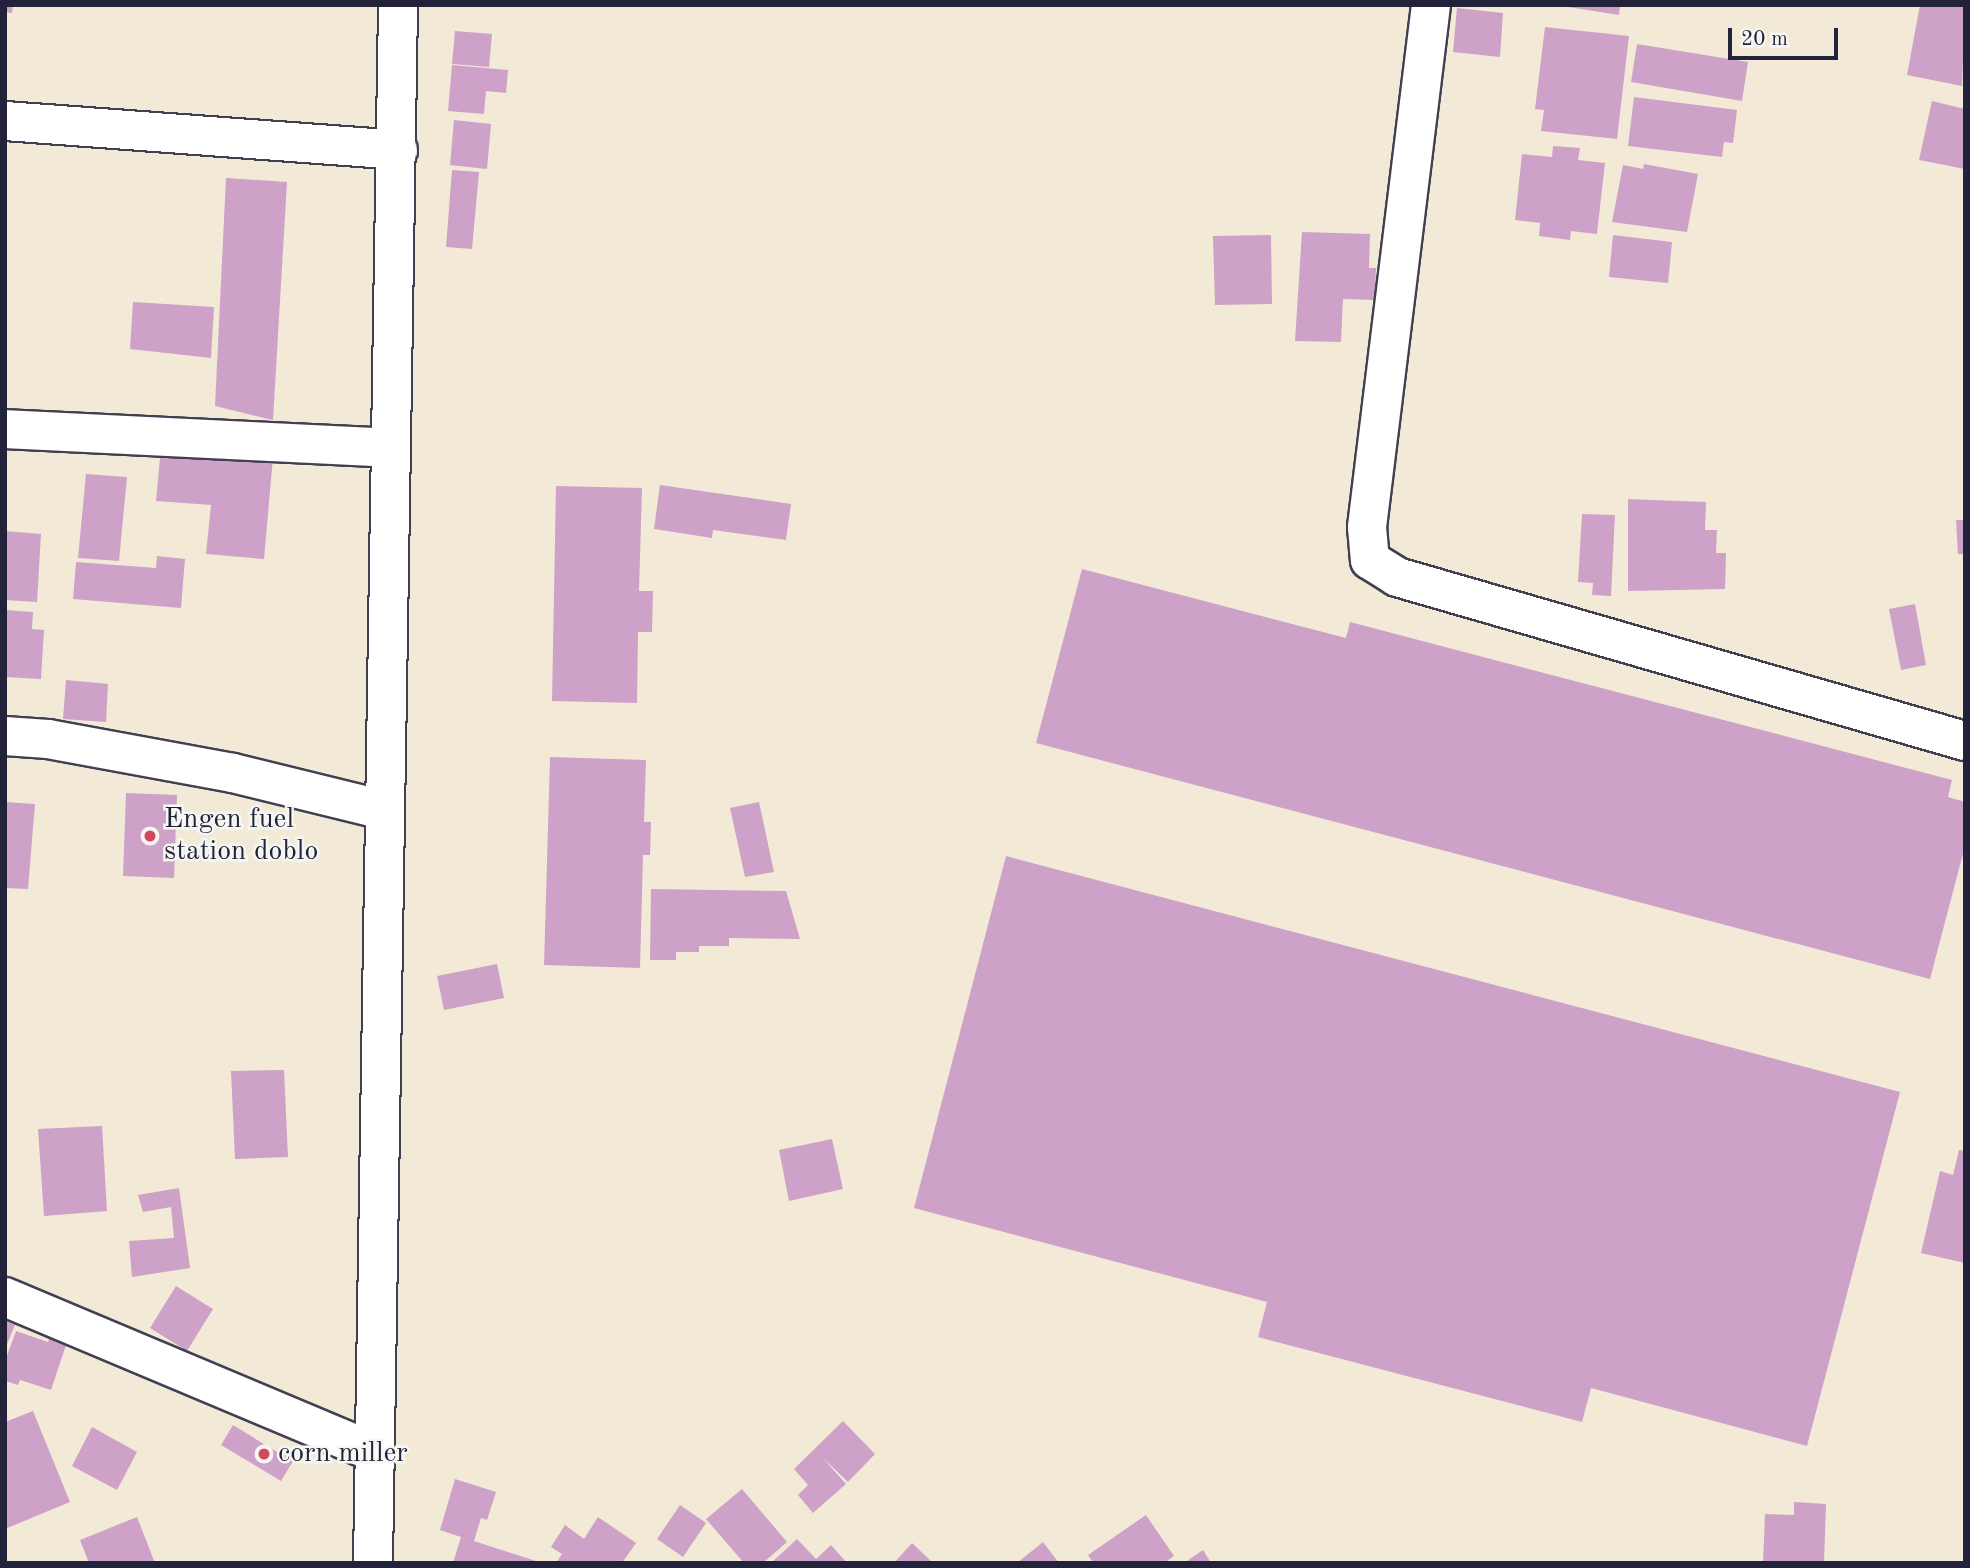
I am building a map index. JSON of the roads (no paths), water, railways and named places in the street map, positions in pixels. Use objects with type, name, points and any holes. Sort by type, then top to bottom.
[{"type":"street","points":[[373,1563],[384,810],[398,150],[398,5]]},
{"type":"street","points":[[1431,5],[1367,527],[1370,560],[1397,577],[1965,741]]},
{"type":"street","points":[[5,121],[398,150]]},
{"type":"street","points":[[5,429],[391,448]]},
{"type":"street","points":[[5,736],[48,739],[233,773],[384,810]]},
{"type":"street","points":[[5,1297],[373,1452]]},
{"type":"place","name":"Engen fuel station doblo","points":[[150,836]]},
{"type":"place","name":"corn miller","points":[[264,1454]]}]
